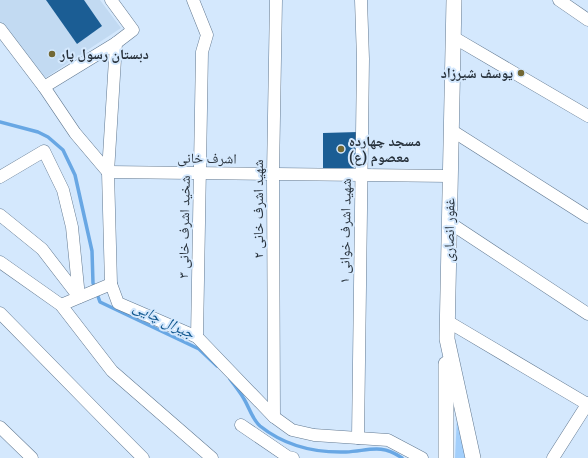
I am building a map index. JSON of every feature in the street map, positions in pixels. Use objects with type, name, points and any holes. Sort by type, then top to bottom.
[{"type":"street","points":[[44,87],[116,43],[133,30],[111,0]]},
{"type":"street","name":"شخید اشرف خانی ۳","points":[[193,0],[207,35],[202,52],[198,337]]},
{"type":"street","name":"شهید اشرف خانی ۲","points":[[274,417],[273,174],[276,0]]},
{"type":"street","name":"شهید اشرف خوانی ۱","points":[[358,438],[363,59],[361,0]]},
{"type":"street","name":"غفور انصاری","points":[[454,0],[447,340],[473,458]]},
{"type":"street","points":[[559,0],[588,20]]},
{"type":"street","points":[[0,29],[44,87],[75,133],[108,172]]},
{"type":"street","points":[[453,37],[588,116]]},
{"type":"street","points":[[116,43],[108,172],[107,285],[118,303],[198,337],[274,417],[292,430],[314,435],[388,440],[422,458]]},
{"type":"street","points":[[451,130],[588,217]]},
{"type":"street","points":[[0,177],[44,151],[63,190],[72,227],[79,296]]},
{"type":"street","name":"اشرف خانی","points":[[108,172],[450,176]]},
{"type":"street","points":[[0,215],[42,249],[79,296]]},
{"type":"street","points":[[450,223],[588,314]]},
{"type":"street","points":[[0,262],[61,305],[112,372],[212,458]]},
{"type":"street","points":[[61,305],[107,285]]},
{"type":"street","points":[[0,313],[143,458]]},
{"type":"street","points":[[447,321],[588,404],[553,458]]},
{"type":"street","points":[[446,458],[447,340]]},
{"type":"street","points":[[241,425],[288,457],[293,458]]},
{"type":"street","points":[[0,427],[32,458]]},
{"type":"shaded area","name":"دبستان رسول پار","points":[[0,0],[100,0],[121,28],[42,80],[0,22]]},
{"type":"shaded area","points":[[457,416],[469,458],[455,458]]},
{"type":"building","points":[[46,0],[84,0],[102,26],[77,44]]},
{"type":"building","name":"مسجد چهارده معصوم (ع)","points":[[358,132],[358,164],[353,168],[323,168],[323,133]]},
{"type":"waterway","name":"جیرال چایی","points":[[0,122],[38,132],[48,137],[63,150],[75,175],[92,251],[93,283],[100,302],[199,349],[217,366]]},
{"type":"waterway","name":"جیرال چایی","points":[[230,379],[246,402],[257,423],[279,439],[300,447],[323,451],[346,452],[381,449],[394,453],[402,458]]},
{"type":"place","name":"دبستان رسول پار","points":[[52,54]]},
{"type":"place","name":"یوسف شیرزاد","points":[[521,73]]},
{"type":"place","name":"مسجد چهارده معصوم (ع)","points":[[341,149]]}]
